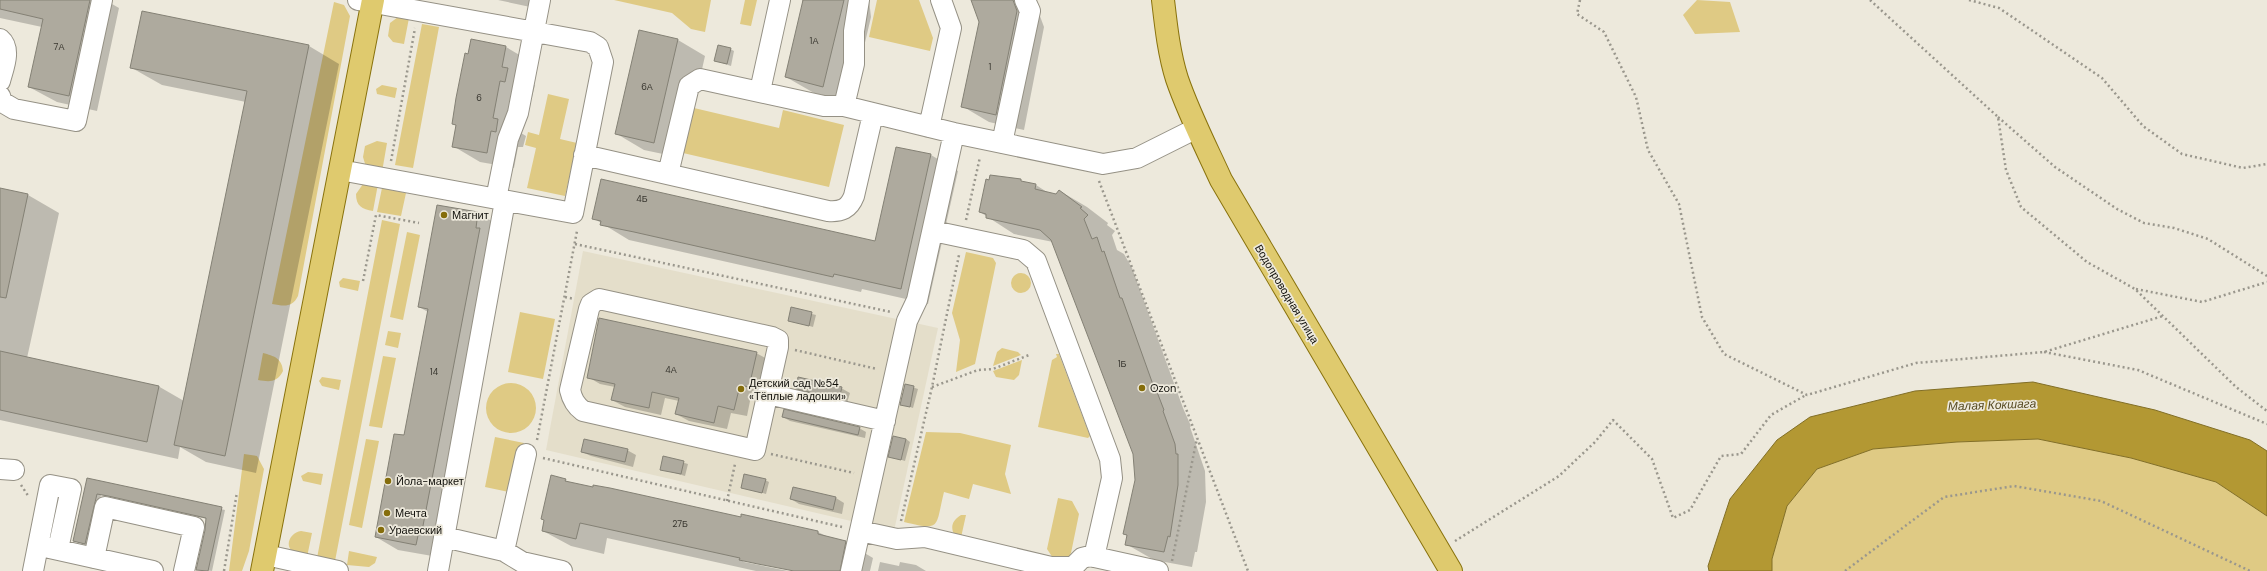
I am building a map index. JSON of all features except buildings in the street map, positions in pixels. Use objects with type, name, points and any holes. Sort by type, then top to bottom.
[{"type":"main road","name":"Водопроводная улица","points":[[1163,0],[1167,31],[1177,78],[1197,128],[1221,180],[1259,247],[1451,571]]},
{"type":"main road","points":[[264,563],[340,170],[368,1]]},
{"type":"lane","points":[[0,96],[2,102],[14,109],[76,121],[102,0]]},
{"type":"lane","points":[[438,571],[500,200],[508,139],[518,113],[540,0]]},
{"type":"lane","points":[[760,91],[780,0]]},
{"type":"lane","points":[[844,106],[854,64],[854,31],[860,0]]},
{"type":"lane","points":[[929,127],[952,28],[941,0]]},
{"type":"lane","points":[[993,141],[1030,11],[1025,0]]},
{"type":"lane","points":[[340,170],[573,214],[602,67],[601,52],[590,42],[368,1]]},
{"type":"lane","points":[[0,39],[6,48],[6,56],[0,81]]},
{"type":"lane","points":[[668,174],[687,92],[689,86],[700,78],[824,106],[844,106],[954,133],[1093,162],[1111,164],[1137,158],[1197,128]]},
{"type":"lane","points":[[584,156],[828,211],[842,210],[847,208],[854,196],[873,114]]},
{"type":"lane","points":[[851,571],[909,316],[917,300],[954,133]]},
{"type":"lane","points":[[933,231],[1023,250],[1036,261],[1110,459],[1112,478],[1094,557]]},
{"type":"lane","points":[[604,299],[772,337],[778,340],[778,347],[768,394],[747,449],[583,411],[574,403],[570,390],[589,309],[594,301],[604,299]]},
{"type":"lane","points":[[768,394],[885,421]]},
{"type":"lane","points":[[504,551],[530,455]]},
{"type":"lane","points":[[33,571],[50,485],[71,489],[58,549]]},
{"type":"lane","points":[[94,558],[105,507],[194,527],[184,571]]},
{"type":"lane","points":[[860,531],[897,540],[925,537],[1051,567],[1073,569],[1082,558],[1094,557],[1164,568]]},
{"type":"lane","points":[[444,537],[504,551],[522,562],[562,571]]},
{"type":"lane","points":[[38,545],[153,571]]},
{"type":"lane","points":[[264,563],[338,571]]},
{"type":"path","points":[[1580,0],[1577,14],[1604,32],[1636,97],[1648,150],[1679,204],[1702,317],[1724,354],[1806,395]]},
{"type":"path","points":[[1870,0],[2055,167],[2117,209],[2144,223],[2174,228],[2208,239],[2267,276]]},
{"type":"path","points":[[1969,0],[1999,8],[2102,78],[2143,126],[2182,154],[2243,168],[2267,164]]},
{"type":"path","points":[[387,179],[418,11]]},
{"type":"path","points":[[1998,117],[2006,170],[2021,207],[2087,262],[2135,289],[2236,388],[2267,411]]},
{"type":"path","points":[[897,540],[932,387],[962,237],[993,141]]},
{"type":"path","points":[[1093,162],[1098,180],[1248,571]]},
{"type":"path","points":[[573,214],[577,216],[579,221],[575,244],[530,455],[860,531]]},
{"type":"path","points":[[363,281],[376,215],[420,223]]},
{"type":"path","points":[[575,244],[909,316]]},
{"type":"path","points":[[2135,289],[2202,302],[2267,282]]},
{"type":"path","points":[[1440,551],[1558,476],[1596,442],[1613,420],[1652,459],[1673,518],[1690,510],[1721,456],[1741,454],[1771,415],[1806,395],[1916,363],[2044,352],[2163,316]]},
{"type":"path","points":[[778,347],[896,374]]},
{"type":"path","points":[[2044,352],[2138,370],[2267,424]]},
{"type":"path","points":[[932,387],[978,370],[993,369],[1030,354]]},
{"type":"path","points":[[1164,568],[1197,438]]},
{"type":"path","points":[[727,500],[747,449],[872,477]]},
{"type":"path","points":[[7,469],[44,514]]},
{"type":"path","points":[[1845,571],[1944,497],[2014,486],[2100,501],[2250,571]]},
{"type":"path","points":[[224,571],[237,492]]},
{"type":"shaded area","points":[[614,0],[711,0],[705,32],[691,29],[672,13]]},
{"type":"shaded area","points":[[745,0],[757,0],[751,26],[740,24]]},
{"type":"shaded area","points":[[877,0],[919,0],[933,38],[930,51],[869,37]]},
{"type":"shaded area","points":[[1697,0],[1730,2],[1740,32],[1695,34],[1683,15]]},
{"type":"shaded area","points":[[334,2],[344,5],[350,16],[298,296],[293,303],[284,306],[272,304]]},
{"type":"shaded area","points":[[398,17],[409,18],[404,44],[393,42],[388,36],[390,23]]},
{"type":"shaded area","points":[[422,24],[439,27],[413,168],[395,165]]},
{"type":"shaded area","points":[[382,85],[397,88],[395,98],[377,94],[376,89]]},
{"type":"shaded area","points":[[548,94],[569,99],[560,139],[577,143],[565,196],[527,188],[536,148],[525,145],[528,132],[539,135]]},
{"type":"shaded area","points":[[694,108],[779,128],[783,110],[844,125],[829,187],[683,153]]},
{"type":"shaded area","points":[[377,141],[387,143],[382,172],[366,167],[363,157],[365,146]]},
{"type":"shaded area","points":[[363,184],[378,184],[373,211],[363,208],[358,204],[356,194]]},
{"type":"shaded area","points":[[382,188],[406,193],[401,216],[377,212]]},
{"type":"shaded area","points":[[382,220],[400,224],[335,561],[317,558]]},
{"type":"shaded area","points":[[407,232],[420,235],[403,320],[390,317]]},
{"type":"shaded area","name":"Детский сад №54 «Тёплые ладошки»","points":[[583,251],[938,328],[894,531],[546,450]]},
{"type":"shaded area","points":[[966,252],[993,258],[996,263],[975,364],[956,372],[960,340],[952,313]]},
{"type":"shaded area","points":[[1017,273],[1025,273],[1031,279],[1031,287],[1025,293],[1017,293],[1011,287],[1011,279]]},
{"type":"shaded area","points":[[343,278],[360,281],[358,291],[340,287],[339,282]]},
{"type":"shaded area","points":[[520,312],[555,319],[543,379],[508,372]]},
{"type":"shaded area","points":[[388,331],[401,333],[398,348],[385,345]]},
{"type":"shaded area","points":[[1002,348],[1018,352],[1021,355],[993,366],[997,352]]},
{"type":"shaded area","points":[[263,353],[277,358],[281,363],[283,371],[275,380],[258,380]]},
{"type":"shaded area","points":[[1056,354],[1059,354],[1090,436],[1088,438],[1038,427],[1052,360],[1057,357]]},
{"type":"shaded area","points":[[383,356],[396,358],[382,428],[369,426]]},
{"type":"shaded area","points":[[1022,360],[1019,375],[1014,380],[996,377],[993,371]]},
{"type":"shaded area","points":[[322,377],[341,380],[339,390],[322,386],[319,381]]},
{"type":"shaded area","points":[[511,383],[520,385],[529,390],[534,399],[536,408],[534,417],[529,426],[520,431],[511,433],[502,431],[493,426],[488,417],[486,408],[488,399],[493,390],[502,385]]},
{"type":"shaded area","points":[[926,432],[960,433],[1011,445],[1005,474],[1011,494],[973,484],[969,499],[944,492],[935,524],[925,526],[904,522]]},
{"type":"shaded area","points":[[495,437],[524,443],[514,493],[485,487]]},
{"type":"shaded area","points":[[366,439],[379,441],[362,528],[349,525]]},
{"type":"shaded area","points":[[2038,439],[2131,458],[2216,482],[2267,516],[2267,571],[1772,571],[1772,559],[1787,506],[1817,469],[1873,449],[1957,442]]},
{"type":"shaded area","points":[[244,454],[257,456],[264,469],[249,551],[242,571],[229,571]]},
{"type":"shaded area","points":[[308,472],[323,474],[321,485],[303,481],[301,476]]},
{"type":"shaded area","points":[[1058,498],[1072,501],[1079,514],[1071,553],[1068,558],[1053,558],[1047,549]]},
{"type":"shaded area","points":[[961,515],[966,515],[960,542],[952,528],[954,521]]},
{"type":"shaded area","points":[[301,531],[312,533],[307,557],[296,553],[289,546],[291,537],[297,532]]},
{"type":"shaded area","points":[[349,551],[377,557],[375,563],[369,567],[347,565]]},
{"type":"water","name":"Малая Кокшага","points":[[2033,382],[2155,410],[2250,440],[2267,451],[2267,516],[2216,482],[2131,458],[2038,439],[1957,442],[1873,449],[1817,469],[1787,506],[1772,559],[1772,571],[1709,571],[1708,566],[1730,499],[1777,440],[1810,417],[1915,391]]},
{"type":"place","name":"Магнит","points":[[444,215]]},
{"type":"place","name":"Ozon","points":[[1142,388]]},
{"type":"place","name":"Детский сад №54 «Тёплые ладошки»","points":[[741,389]]},
{"type":"place","name":"Йола-маркет","points":[[388,481]]},
{"type":"place","name":"Мечта","points":[[387,513]]},
{"type":"place","name":"Ураевский","points":[[381,530]]}]
